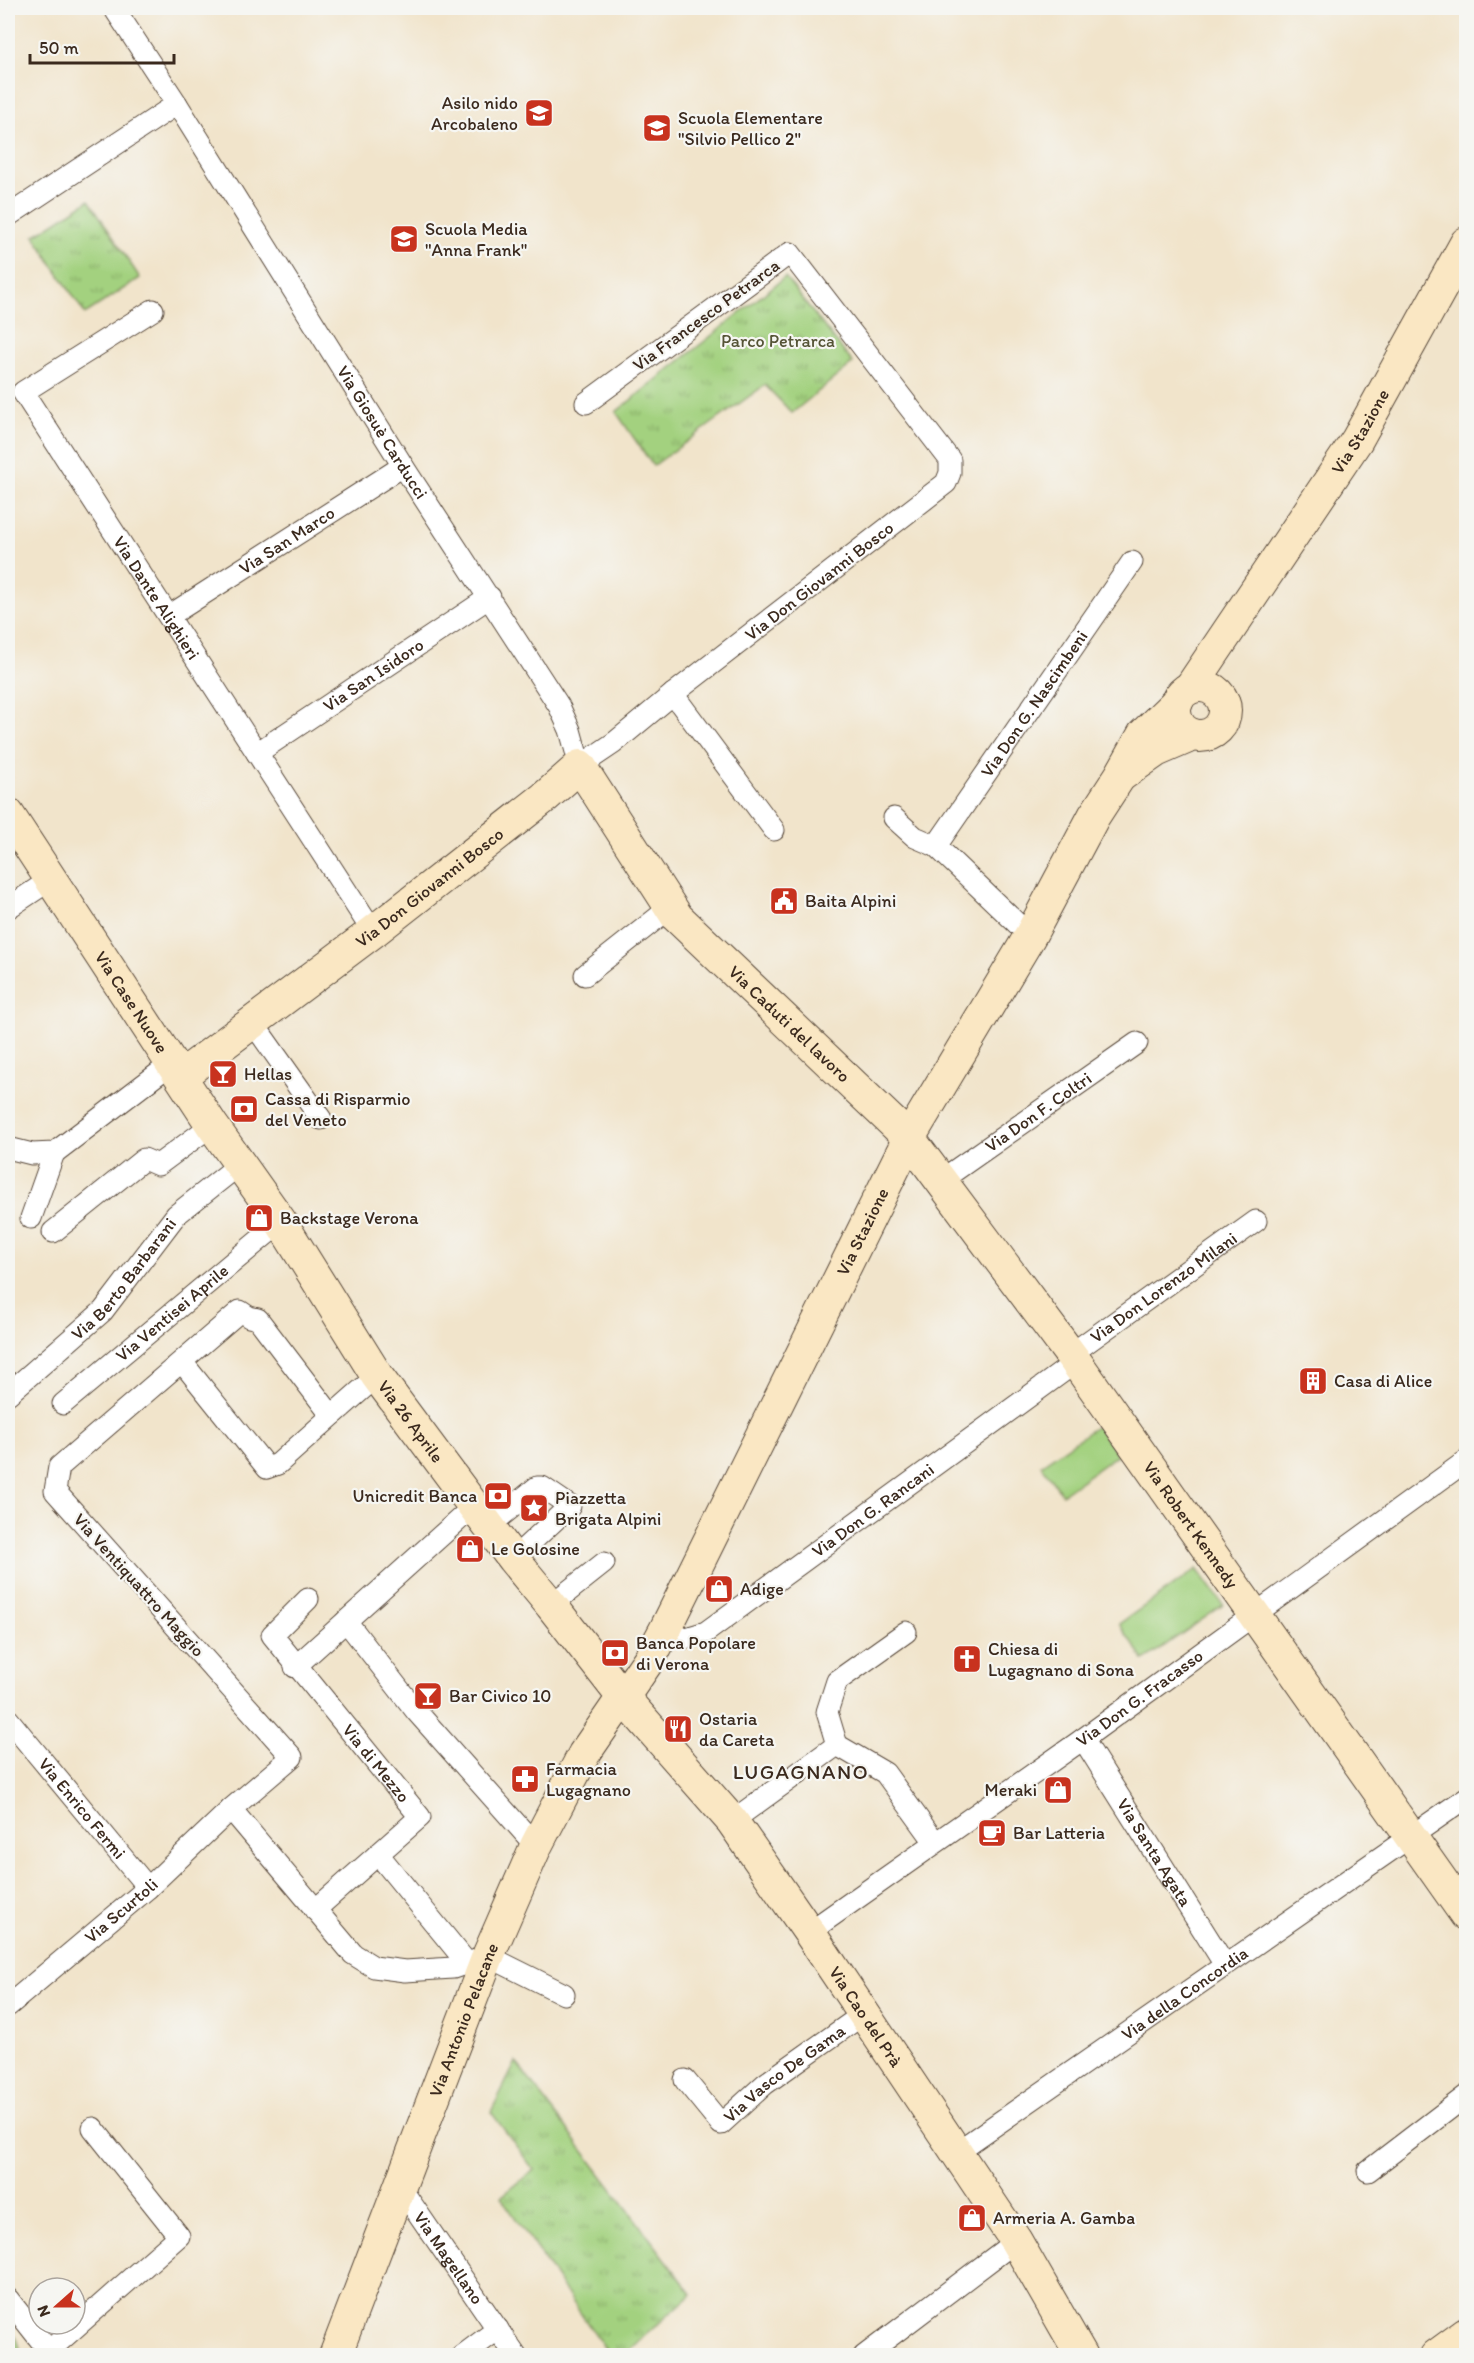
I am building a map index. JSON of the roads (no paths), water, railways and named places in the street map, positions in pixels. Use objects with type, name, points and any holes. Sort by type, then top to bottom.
[{"type":"main road","name":"Via Stazione","points":[[622,1696],[650,1658],[665,1630],[909,1138],[1030,936],[1094,816],[1143,735],[1183,695],[1357,440],[1467,243]]},
{"type":"main road","name":"Via Stazione","points":[[1120,776],[1156,752],[1193,735],[1211,734],[1223,722],[1226,713],[1221,696],[1224,667],[1241,611]]},
{"type":"main road","points":[[1193,735],[1180,726],[1175,710],[1183,695],[1207,686],[1221,696]]},
{"type":"main road","name":"Via Caduti del lavoro","points":[[580,766],[677,917],[909,1138]]},
{"type":"main road","name":"Via Don Giovanni Bosco","points":[[177,1070],[253,1023],[545,797],[580,766]]},
{"type":"main road","name":"Via Case Nuove","points":[[8,814],[212,1125],[281,1222]]},
{"type":"main road","name":"Via Robert Kennedy","points":[[909,1138],[1073,1358],[1467,1915]]},
{"type":"main road","name":"Via 26 Aprile","points":[[281,1222],[377,1376],[513,1559],[622,1696]]},
{"type":"main road","name":"Via Cao del Prà","points":[[622,1696],[732,1821],[958,2151],[1016,2241],[1082,2355]]},
{"type":"main road","name":"Via Antonio Pelacane","points":[[335,2355],[400,2187],[477,1959],[584,1754],[622,1696]]},
{"type":"main road","points":[[1436,2355],[1467,2334]]},
{"type":"street","name":"Via Giosuè Carducci","points":[[114,8],[177,104],[403,466],[559,706],[570,730],[580,766]]},
{"type":"street","points":[[8,216],[177,104]]},
{"type":"street","name":"Via Francesco Petrarca","points":[[586,403],[790,253],[950,459]]},
{"type":"street","name":"Via Dante Alighieri","points":[[153,310],[23,392],[373,932]]},
{"type":"street","name":"Via Don Giovanni Bosco","points":[[580,766],[614,743],[673,694],[946,483],[950,472],[950,459]]},
{"type":"street","name":"Via San Marco","points":[[169,616],[403,466]]},
{"type":"street","name":"Via Don G. Nascimbeni","points":[[936,846],[1132,562]]},
{"type":"street","name":"Via San Isidoro","points":[[257,753],[490,597]]},
{"type":"street","points":[[673,694],[774,830]]},
{"type":"street","points":[[894,818],[915,837],[936,846],[1030,936]]},
{"type":"street","points":[[8,908],[50,880]]},
{"type":"street","points":[[585,975],[671,908]]},
{"type":"street","points":[[253,1023],[321,1119]]},
{"type":"street","name":"Via Don F. Coltri","points":[[940,1181],[1137,1043]]},
{"type":"street","points":[[8,1148],[32,1154],[54,1153],[177,1070]]},
{"type":"street","points":[[52,1232],[144,1159],[158,1165],[212,1125]]},
{"type":"street","points":[[31,1218],[54,1153]]},
{"type":"street","name":"Via Berto Barbarani","points":[[8,1394],[104,1311],[176,1215],[239,1165]]},
{"type":"street","name":"Via Don Lorenzo Milani","points":[[1073,1358],[1256,1221]]},
{"type":"street","name":"Via Ventisei Aprile","points":[[63,1404],[281,1222]]},
{"type":"street","name":"Via Ventiquattro Maggio","points":[[231,1809],[292,1757],[55,1491],[59,1467],[240,1311],[249,1317],[258,1318],[328,1411],[335,1413]]},
{"type":"street","name":"Via Don G. Rancani","points":[[665,1630],[686,1638],[706,1632],[1073,1358]]},
{"type":"street","points":[[182,1362],[267,1468],[278,1464],[377,1376]]},
{"type":"street","name":"Via Don G. Fracasso","points":[[809,1932],[1083,1739],[1467,1461]]},
{"type":"street","points":[[295,1666],[346,1621],[482,1516],[537,1487],[542,1487],[570,1506],[513,1559]]},
{"type":"street","points":[[551,1605],[604,1563]]},
{"type":"street","name":"Via di Mezzo","points":[[308,1599],[272,1635],[420,1817],[315,1910]]},
{"type":"street","points":[[346,1621],[416,1711],[536,1846]]},
{"type":"street","points":[[906,1632],[837,1681],[826,1712],[837,1745],[885,1773],[935,1842]]},
{"type":"street","name":"Via Enrico Fermi","points":[[10,1727],[148,1888]]},
{"type":"street","name":"Via Santa Agata","points":[[1083,1739],[1225,1965]]},
{"type":"street","points":[[732,1821],[837,1745]]},
{"type":"street","name":"Via della Concordia","points":[[958,2151],[1467,1798]]},
{"type":"street","points":[[231,1809],[353,1954],[374,1967],[405,1971],[453,1968],[477,1959]]},
{"type":"street","name":"Via Scurtoli","points":[[8,2006],[148,1888],[231,1809]]},
{"type":"street","points":[[378,1854],[477,1959],[564,1994]]},
{"type":"street","name":"Via Vasco De Gama","points":[[685,2080],[721,2124],[765,2084],[865,2013]]},
{"type":"street","points":[[1368,2171],[1467,2096]]},
{"type":"street","points":[[8,2299],[48,2354],[179,2236],[93,2128]]},
{"type":"street","name":"Via Magellano","points":[[400,2187],[516,2355]]},
{"type":"street","points":[[864,2355],[1016,2241]]},
{"type":"street","points":[[462,2355],[498,2329]]},
{"type":"place","name":"Asilo nido Arcobaleno","points":[[539,113]]},
{"type":"place","name":"Scuola Elementare \"Silvio Pellico 2\"","points":[[657,128]]},
{"type":"place","name":"Scuola Media \"Anna Frank\"","points":[[404,239]]},
{"type":"place","name":"Baita Alpini","points":[[784,901]]},
{"type":"place","name":"Hellas","points":[[223,1074]]},
{"type":"place","name":"Cassa di Risparmio del Veneto","points":[[244,1109]]},
{"type":"place","name":"Backstage Verona","points":[[259,1218]]},
{"type":"place","name":"Casa di Alice","points":[[1313,1381]]},
{"type":"place","name":"Unicredit Banca","points":[[498,1496]]},
{"type":"place","name":"Piazzetta Brigata Alpini","points":[[534,1508]]},
{"type":"place","name":"Le Golosine","points":[[470,1549]]},
{"type":"place","name":"Adige","points":[[719,1589]]},
{"type":"place","name":"Banca Popolare di Verona","points":[[615,1653]]},
{"type":"place","name":"Chiesa di Lugagnano di Sona","points":[[967,1659]]},
{"type":"place","name":"Bar Civico 10","points":[[428,1696]]},
{"type":"place","name":"Ostaria da Careta","points":[[678,1729]]},
{"type":"place","name":"Farmacia Lugagnano","points":[[525,1779]]},
{"type":"place","name":"Meraki","points":[[1058,1790]]},
{"type":"place","name":"Bar Latteria","points":[[992,1833]]},
{"type":"place","name":"Armeria A. Gamba","points":[[972,2218]]},
{"type":"district","name":"LUGAGNANO","points":[[801,1771]]},
{"type":"park label","name":"Parco Petrarca","points":[[778,341]]}]
